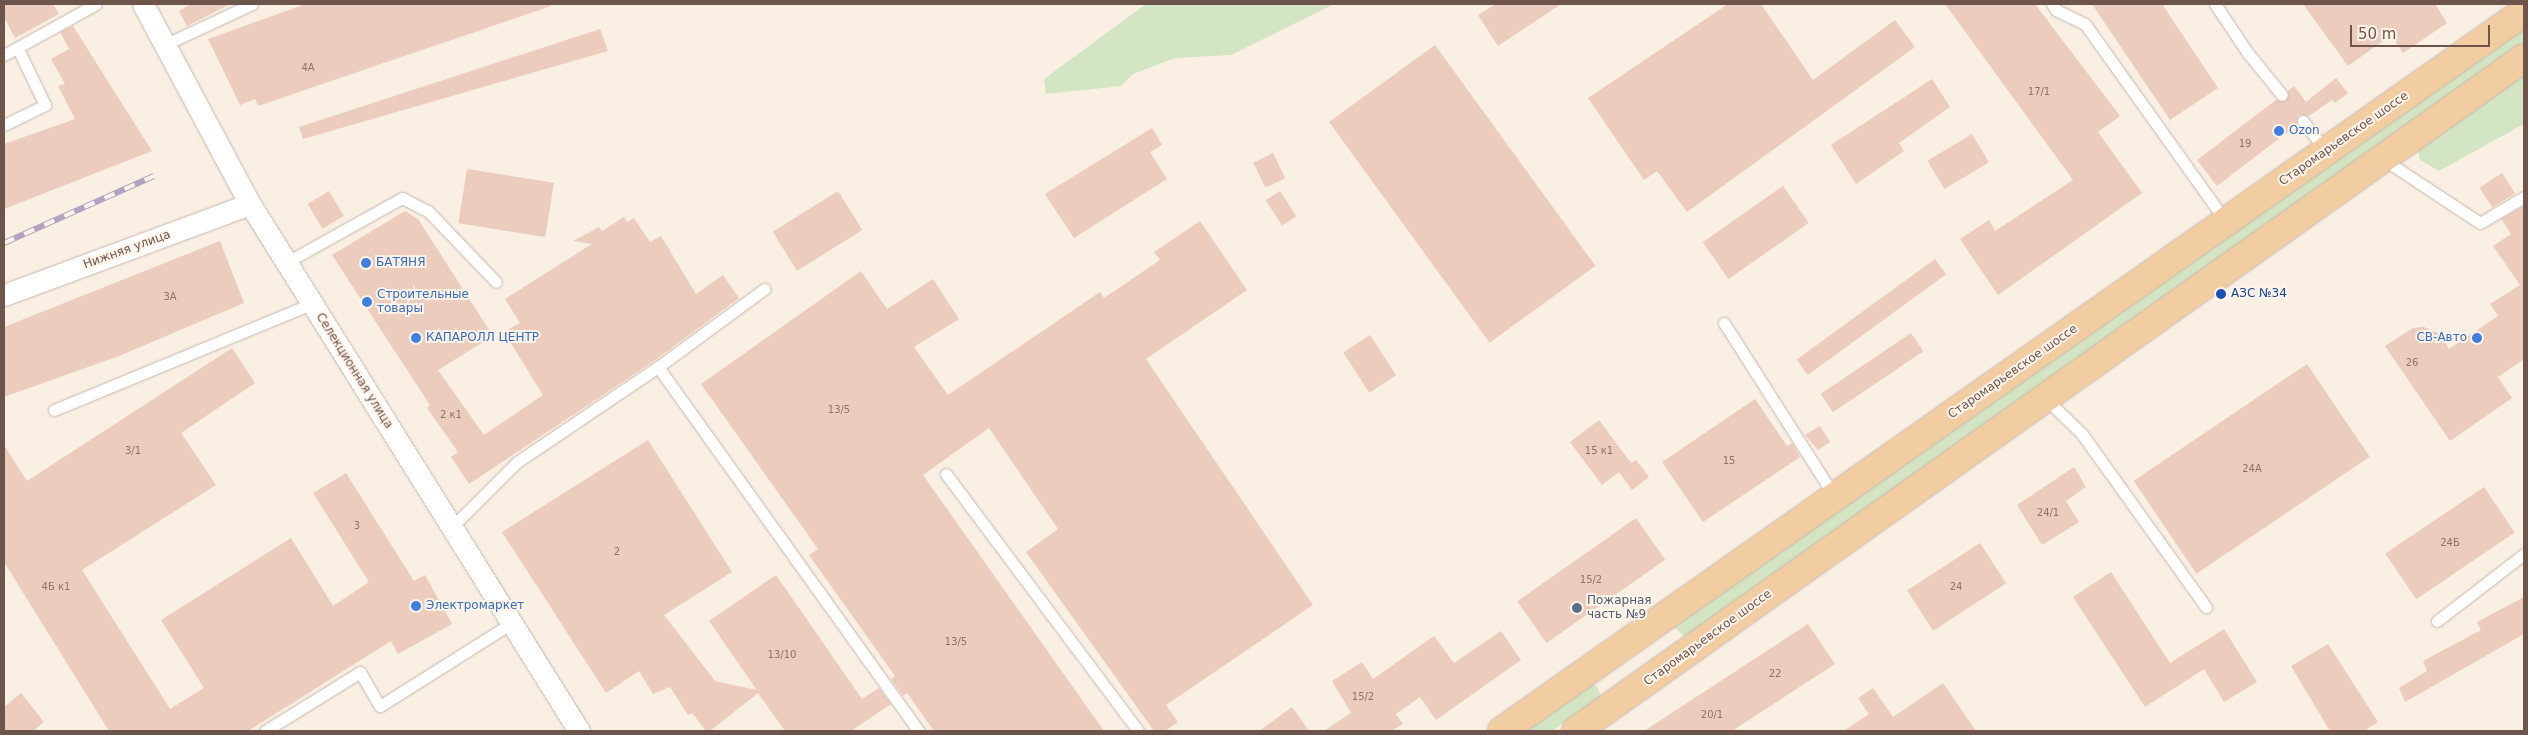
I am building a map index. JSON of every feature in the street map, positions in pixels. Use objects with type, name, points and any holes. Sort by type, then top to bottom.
[{"type":"main road","name":"Старомарьевское шоссе","points":[[1502,731],[2524,12]]},
{"type":"main road","name":"Старомарьевское шоссе","points":[[1576,731],[2524,58]]},
{"type":"main road","points":[[1616,651],[1641,686]]},
{"type":"street","name":"Селекционная улица","points":[[148,6],[164,45],[250,204],[510,624],[579,731]]},
{"type":"street","name":"Нижняя улица","points":[[4,295],[250,204]]},
{"type":"lane","points":[[4,55],[96,4]]},
{"type":"lane","points":[[164,45],[252,4]]},
{"type":"lane","points":[[2052,4],[2056,10],[2085,24],[2226,222]]},
{"type":"lane","points":[[2215,4],[2248,52],[2282,95]]},
{"type":"lane","points":[[4,125],[42,109],[45,105],[17,47]]},
{"type":"lane","points":[[2303,121],[2326,152]]},
{"type":"lane","points":[[2381,158],[2480,223],[2524,197]]},
{"type":"lane","points":[[287,262],[402,198],[428,211],[496,282]]},
{"type":"lane","points":[[451,528],[516,462],[658,367],[764,289]]},
{"type":"lane","points":[[54,410],[313,303]]},
{"type":"lane","points":[[1724,322],[1835,497]]},
{"type":"lane","points":[[658,367],[919,731]]},
{"type":"lane","points":[[2044,397],[2082,434],[2206,607]]},
{"type":"lane","points":[[946,474],[1136,731]]},
{"type":"lane","points":[[2437,621],[2524,554]]},
{"type":"lane","points":[[265,731],[360,672],[380,706],[510,624]]},
{"type":"green space","points":[[1146,4],[1334,4],[1231,55],[1175,58],[1133,74],[1121,86],[1046,94],[1044,79]]},
{"type":"green space","points":[[2524,24],[2524,46],[1686,638],[1675,628],[1675,623]]},
{"type":"green space","points":[[2524,73],[2524,124],[2439,171],[2420,160],[2418,152],[2423,143]]},
{"type":"green space","points":[[1591,684],[1597,686],[1601,697],[1552,731],[1523,731]]},
{"type":"building","points":[[4,4],[53,4],[59,14],[15,38],[4,17]]},
{"type":"building","points":[[191,4],[230,4],[187,26],[179,11]]},
{"type":"building","points":[[306,4],[551,4],[551,6],[258,106],[255,99],[240,105],[208,39]]},
{"type":"building","points":[[1496,4],[1561,4],[1498,46],[1478,15]]},
{"type":"building","points":[[1728,4],[1761,4],[1813,80],[1895,20],[1915,47],[1687,212],[1657,171],[1644,180],[1588,98]]},
{"type":"building","points":[[1945,4],[2035,4],[2120,116],[2098,132],[2142,193],[1998,295],[1960,239],[1989,220],[1995,231],[2073,180]]},
{"type":"building","points":[[2092,4],[2162,4],[2218,88],[2170,120]]},
{"type":"building","points":[[2303,4],[2435,4],[2447,23],[2403,53],[2391,35],[2348,66]]},
{"type":"building","points":[[73,26],[152,151],[4,209],[4,144],[75,119],[58,86],[65,84],[51,59],[69,49],[60,32]]},
{"type":"building","points":[[600,29],[608,51],[303,139],[299,127]]},
{"type":"building","points":[[1435,45],[1595,266],[1489,343],[1329,122]]},
{"type":"building","points":[[2336,78],[2348,93],[2335,103],[2332,100],[2309,116],[2299,115],[2297,125],[2217,186],[2197,160],[2276,100],[2286,101],[2288,91],[2294,86],[2306,102]]},
{"type":"building","points":[[1932,79],[1950,107],[1899,143],[1904,151],[1856,184],[1831,145]]},
{"type":"building","points":[[1152,128],[1162,145],[1150,152],[1167,179],[1074,238],[1045,194]]},
{"type":"building","points":[[1972,134],[1989,162],[1944,189],[1927,161]]},
{"type":"building","points":[[1273,153],[1285,178],[1266,188],[1253,163]]},
{"type":"building","points":[[467,169],[554,183],[545,237],[458,223]]},
{"type":"building","points":[[2502,173],[2515,193],[2492,208],[2479,188]]},
{"type":"building","points":[[1783,186],[1809,223],[1729,279],[1703,242]]},
{"type":"building","points":[[329,191],[344,216],[323,229],[308,204]]},
{"type":"building","points":[[838,191],[862,230],[797,271],[773,232]]},
{"type":"building","points":[[1280,191],[1296,216],[1282,225],[1266,200]]},
{"type":"building","points":[[2524,206],[2524,359],[2498,377],[2512,398],[2450,441],[2385,346],[2413,328],[2424,327],[2440,334],[2449,349],[2498,316],[2490,304],[2520,285],[2493,246],[2511,234],[2501,219]]},
{"type":"building","points":[[405,211],[418,219],[493,336],[438,370],[484,435],[543,395],[504,332],[520,323],[505,299],[592,244],[573,241],[599,227],[602,231],[624,217],[627,222],[634,218],[650,242],[661,236],[696,294],[723,275],[739,298],[654,361],[469,484],[451,457],[458,452],[427,408],[430,405],[332,255]]},
{"type":"building","points":[[1200,221],[1247,290],[1146,359],[1313,605],[1166,705],[1178,722],[1165,731],[1154,731],[1026,552],[1058,529],[989,428],[923,475],[1104,731],[934,731],[907,693],[903,696],[891,679],[895,676],[809,555],[818,549],[701,384],[861,271],[887,309],[933,279],[959,319],[914,347],[948,395],[1100,292],[1104,298],[1160,260],[1154,252]]},
{"type":"building","points":[[220,241],[244,303],[119,356],[4,397],[4,327]]},
{"type":"building","points":[[1935,259],[1946,274],[1808,375],[1797,360]]},
{"type":"building","points":[[1911,333],[1923,351],[1833,412],[1821,394]]},
{"type":"building","points":[[1370,335],[1396,375],[1369,393],[1343,352]]},
{"type":"building","points":[[232,348],[255,383],[181,433],[216,485],[82,570],[170,709],[204,688],[161,620],[291,538],[333,606],[369,582],[313,493],[346,473],[414,581],[425,575],[452,624],[398,654],[391,641],[248,731],[109,731],[4,562],[4,445],[27,481]]},
{"type":"building","points":[[2307,364],[2370,457],[2196,574],[2134,481]]},
{"type":"building","points":[[1755,399],[1787,446],[1792,443],[1800,457],[1703,522],[1662,462]]},
{"type":"building","points":[[1599,420],[1631,463],[1636,460],[1649,477],[1632,490],[1619,472],[1602,485],[1570,442]]},
{"type":"building","points":[[1820,426],[1830,442],[1818,450],[1805,435]]},
{"type":"building","points":[[648,440],[732,572],[664,615],[715,681],[757,690],[709,621],[776,575],[862,699],[879,688],[891,704],[851,731],[785,731],[758,693],[710,731],[706,731],[692,713],[688,715],[670,687],[653,694],[639,671],[606,693],[502,532]]},
{"type":"building","points":[[2074,467],[2086,487],[2066,501],[2079,522],[2042,545],[2017,505]]},
{"type":"building","points":[[2484,487],[2515,533],[2416,599],[2385,554]]},
{"type":"building","points":[[1636,518],[1665,560],[1546,643],[1517,601]]},
{"type":"building","points":[[1980,543],[2006,583],[1933,631],[1907,590]]},
{"type":"building","points":[[2111,572],[2170,663],[2224,629],[2257,682],[2224,702],[2204,669],[2145,707],[2073,597]]},
{"type":"building","points":[[2524,597],[2524,634],[2405,702],[2399,688],[2427,671],[2423,661],[2481,630],[2477,622]]},
{"type":"building","points":[[1808,624],[1835,664],[1732,731],[1644,731]]},
{"type":"building","points":[[1501,631],[1521,660],[1436,720],[1420,697],[1396,714],[1403,724],[1391,731],[1324,731],[1351,713],[1332,681],[1362,662],[1373,679],[1434,636],[1454,663]]},
{"type":"building","points":[[2328,644],[2378,722],[2364,731],[2330,731],[2291,666]]},
{"type":"building","points":[[1943,683],[1976,731],[1844,731],[1869,714],[1858,698],[1873,688],[1893,717]]},
{"type":"building","points":[[21,693],[44,722],[33,731],[4,731],[4,707]]},
{"type":"building","points":[[1292,707],[1309,731],[1259,731]]},
{"type":"railway","points":[[4,243],[154,176]]},
{"type":"place","name":"Ozon","points":[[2279,131]]},
{"type":"place","name":"БАТЯНЯ","points":[[366,263]]},
{"type":"place","name":"АЗС №34","points":[[2221,294]]},
{"type":"place","name":"Строительные товары","points":[[367,302]]},
{"type":"place","name":"КАПАРОЛЛ ЦЕНТР","points":[[416,338]]},
{"type":"place","name":"СВ-Авто","points":[[2477,338]]},
{"type":"place","name":"Электромаркет","points":[[416,606]]},
{"type":"place","name":"Пожарная часть №9","points":[[1577,608]]}]
